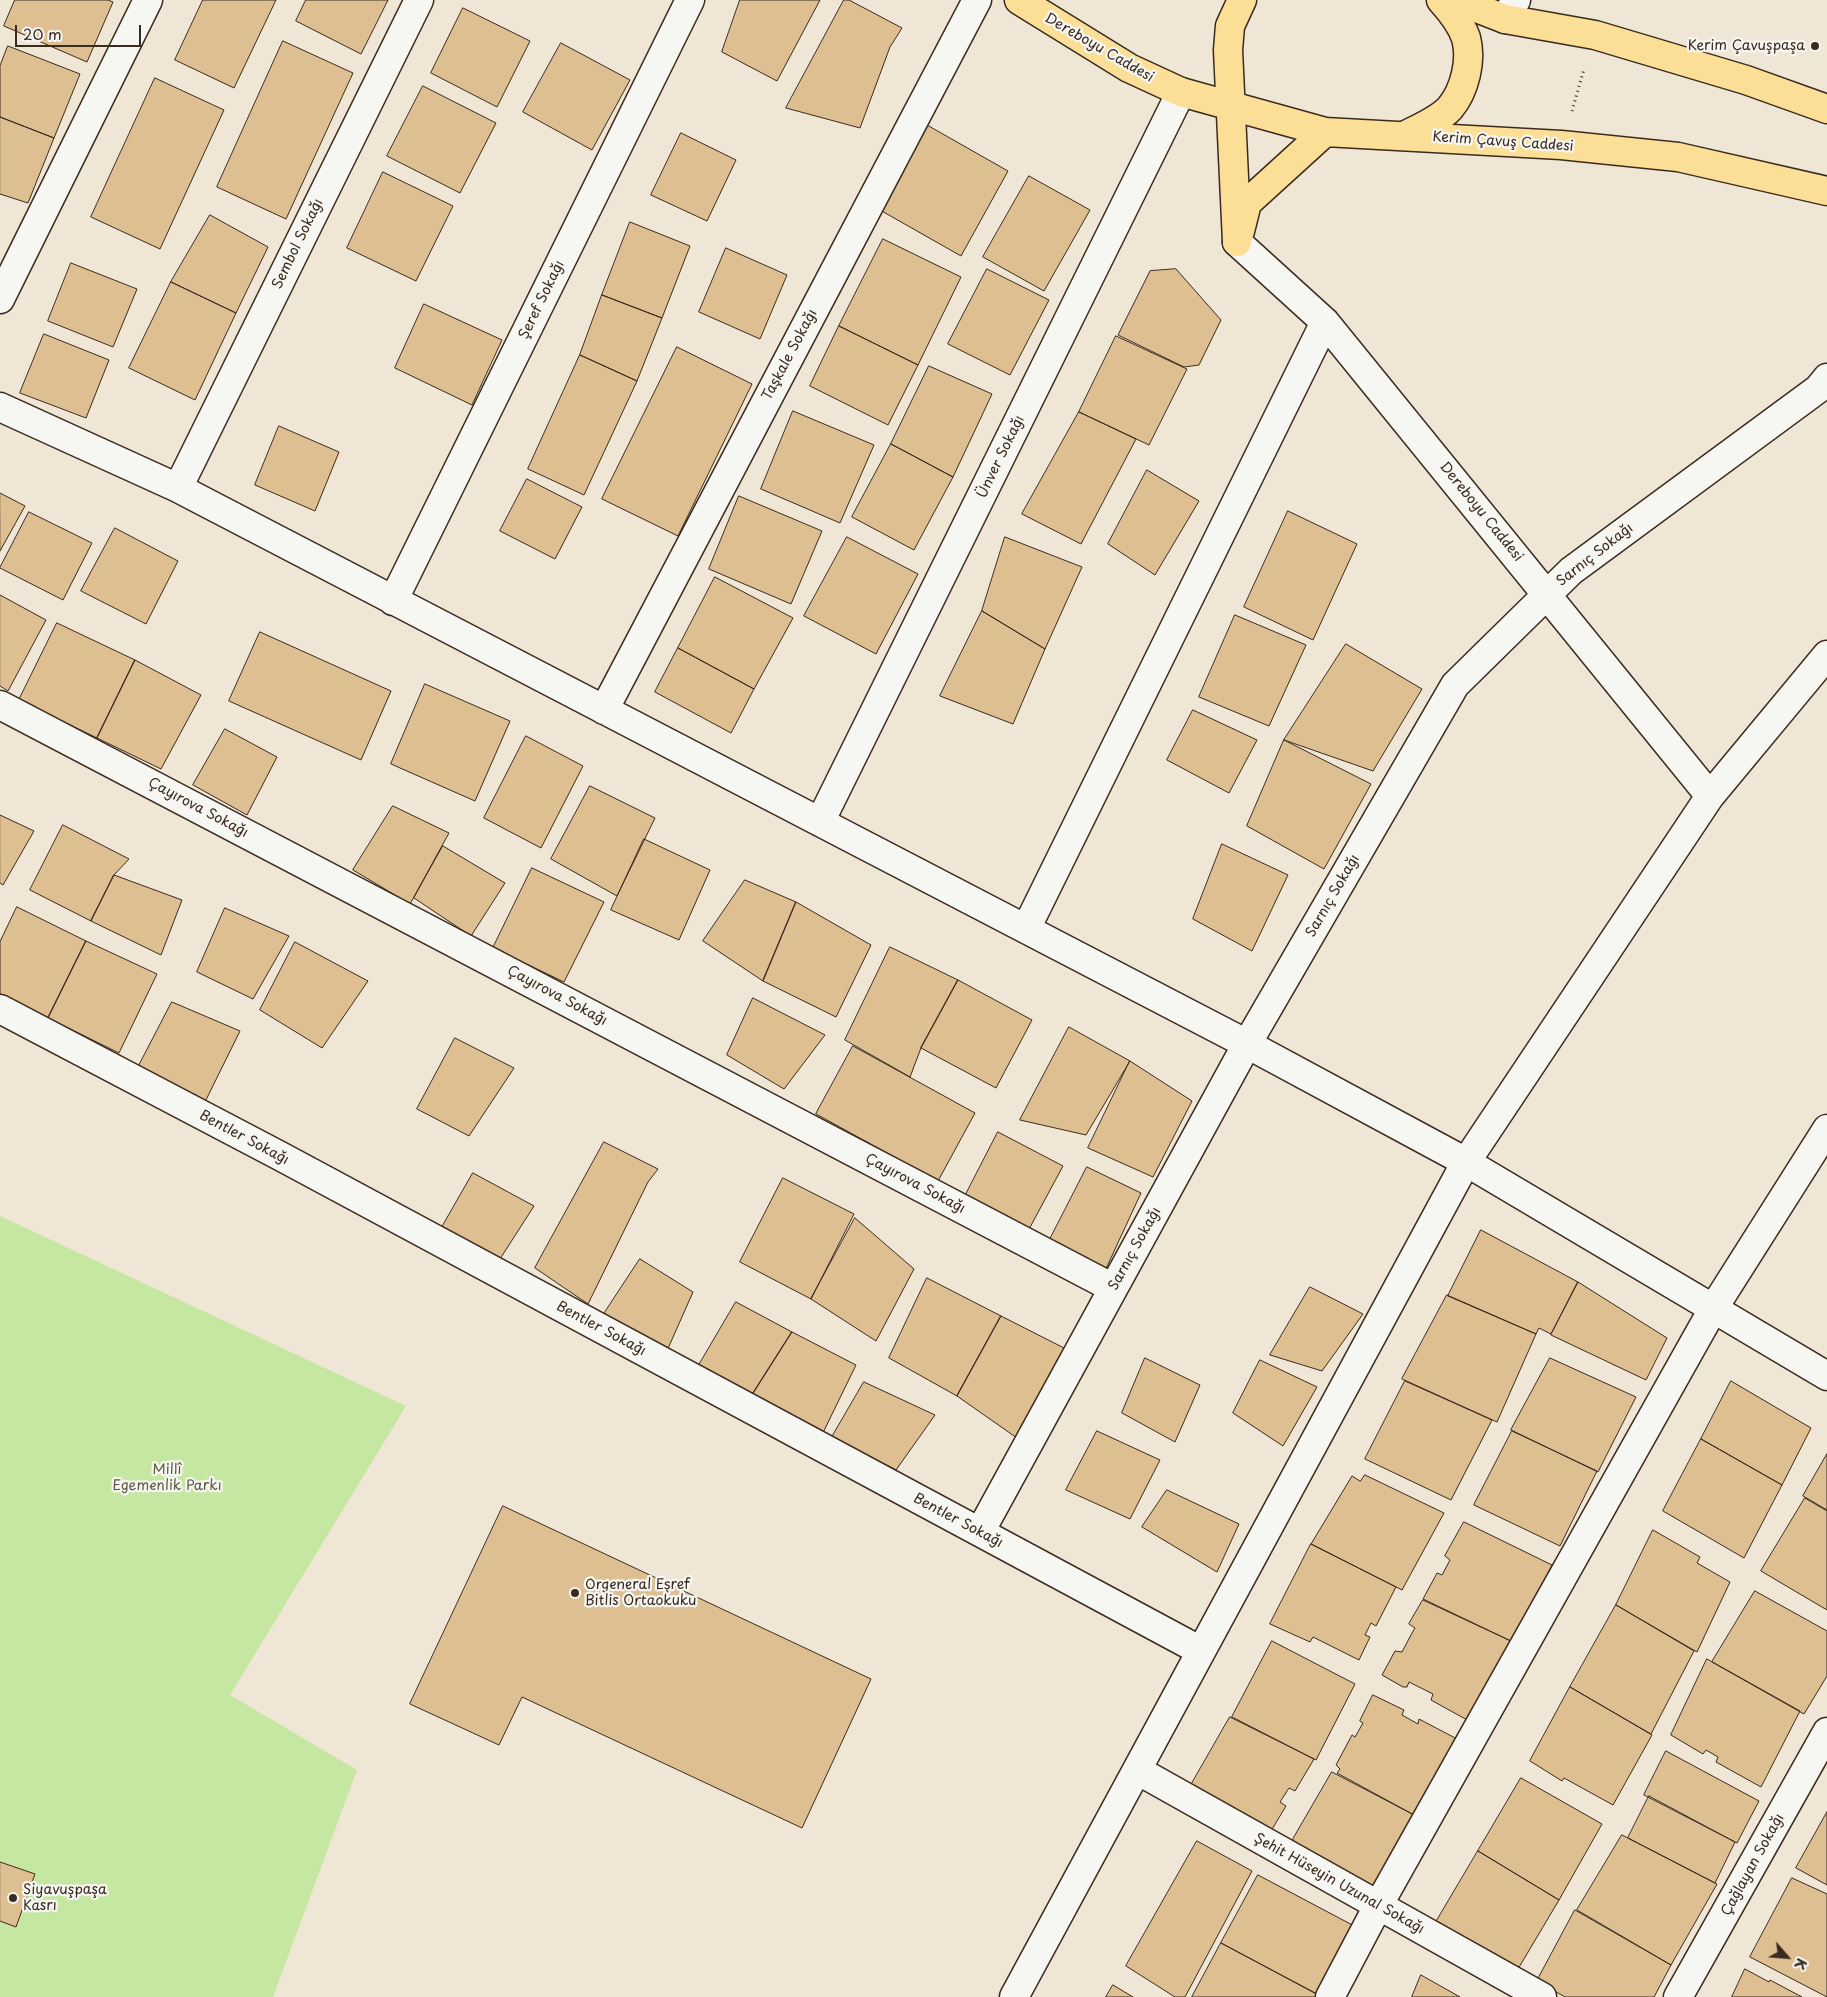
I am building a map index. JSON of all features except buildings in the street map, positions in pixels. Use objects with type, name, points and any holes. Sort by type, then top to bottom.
[{"type":"main road","name":"Dereboyu Caddesi","points":[[1019,0],[1129,68],[1181,92]]},
{"type":"main road","points":[[1237,242],[1228,50],[1230,26],[1242,0]]},
{"type":"main road","points":[[1404,136],[1430,123],[1450,108],[1462,87],[1468,63],[1466,38],[1455,16],[1441,0]]},
{"type":"main road","points":[[1456,0],[1510,9],[1746,80],[1827,109]]},
{"type":"main road","name":"Kerim Çavuş Caddesi","points":[[1181,92],[1325,132],[1561,145],[1678,157],[1827,191]]},
{"type":"main road","points":[[1237,242],[1248,204],[1325,132]]},
{"type":"street","points":[[0,299],[148,0]]},
{"type":"street","name":"Sembol Sokağı","points":[[178,488],[419,0]]},
{"type":"street","name":"Şeref Sokağı","points":[[394,601],[690,0]]},
{"type":"street","name":"Taşkale Sokağı","points":[[604,710],[977,0]]},
{"type":"street","name":"Ünver Sokağı","points":[[820,822],[1181,92]]},
{"type":"street","name":"Dereboyu Caddesi","points":[[1237,242],[1325,322],[1710,796]]},
{"type":"street","points":[[1026,929],[1325,322]]},
{"type":"street","name":"Sarnıç Sokağı","points":[[980,1532],[1247,1044],[1455,685],[1570,571],[1818,389],[1827,378]]},
{"type":"street","points":[[0,407],[178,488],[1247,1044],[1466,1162],[1827,1376]]},
{"type":"street","points":[[1014,1997],[1466,1162],[1710,796],[1827,655]]},
{"type":"street","name":"Çayırova Sokağı","points":[[0,704],[1114,1288]]},
{"type":"street","name":"Bentler Sokağı","points":[[0,1009],[290,1162],[1201,1651]]},
{"type":"street","points":[[1330,1997],[1378,1906],[1713,1309],[1827,1129]]},
{"type":"street","name":"Çağlayan Sokağı","points":[[1678,1997],[1827,1732]]},
{"type":"street","name":"Şehit Hüseyin Uzunal Sokağı","points":[[1137,1770],[1542,1997]]},
{"type":"path","points":[[1561,145],[1595,35]]},
{"type":"green space","name":"Millî Egemenlik Parkı","points":[[0,1216],[406,1406],[230,1695],[357,1770],[273,1997],[0,1997]]},
{"type":"place","name":"Kerim Çavuşpaşa","points":[[1815,46]]},
{"type":"place","name":"Orgeneral Eşref Bitlis Ortaokuku","points":[[575,1593]]},
{"type":"place","name":"Siyavuşpaşa Kasrı","points":[[13,1898]]}]
